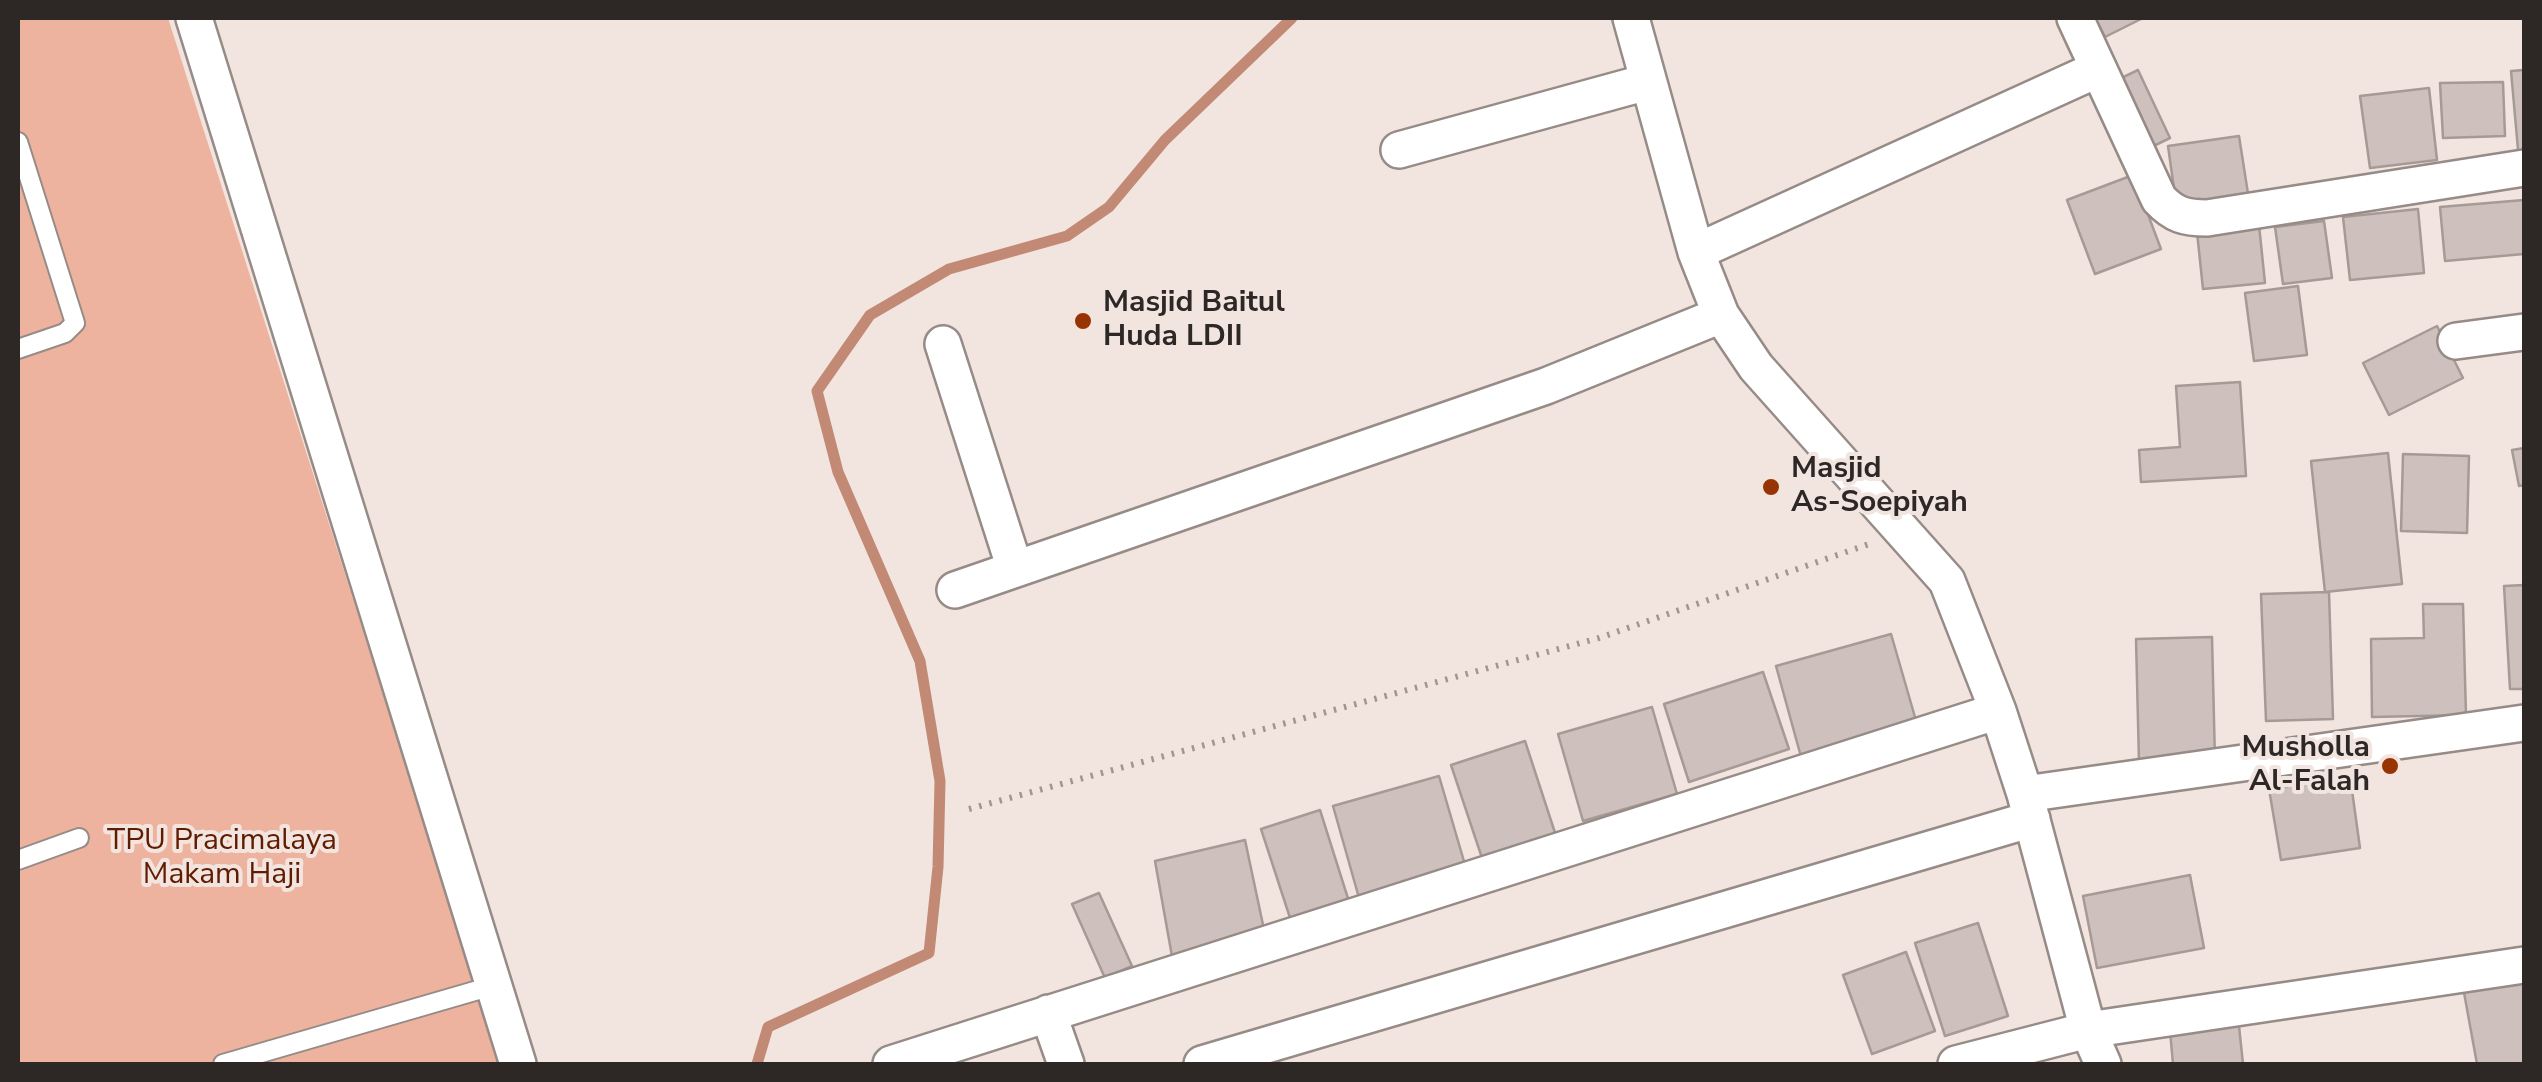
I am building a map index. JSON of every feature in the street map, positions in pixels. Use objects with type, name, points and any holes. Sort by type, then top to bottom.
[{"type":"street","points":[[194,18],[518,1064]]},
{"type":"street","points":[[1631,18],[1696,252],[1722,314],[1756,367],[1947,581],[1998,711],[2028,806],[2088,1030],[2103,1064]]},
{"type":"street","points":[[2075,18],[2159,199],[2171,212],[2186,218],[2207,218],[2524,168]]},
{"type":"street","points":[[1696,252],[2096,70]]},
{"type":"street","points":[[1399,150],[1647,82]]},
{"type":"street","points":[[955,590],[1546,386],[1722,314]]},
{"type":"street","points":[[2456,341],[2524,332]]},
{"type":"street","points":[[942,344],[1015,569]]},
{"type":"street","points":[[891,1064],[1998,711]]},
{"type":"street","points":[[1202,1064],[2028,806],[2524,723]]},
{"type":"street","points":[[1956,1064],[2088,1030],[2524,965]]},
{"type":"street","points":[[1048,1013],[1066,1064]]},
{"type":"lane","points":[[18,142],[75,323],[65,333],[18,349]]},
{"type":"lane","points":[[18,860],[79,838]]},
{"type":"lane","points":[[223,1064],[492,986]]},
{"type":"path","points":[[970,809],[1599,638],[1903,532]]},
{"type":"green space","name":"TPU Pracimalaya Makam Haji","points":[[18,18],[168,18],[501,1064],[18,1064]]},
{"type":"building","points":[[2095,18],[2143,18],[2105,37]]},
{"type":"building","points":[[2138,70],[2170,138],[2139,153],[2107,85]]},
{"type":"building","points":[[2524,70],[2524,160],[2519,161],[2511,71]]},
{"type":"building","points":[[2503,82],[2505,136],[2443,138],[2440,83]]},
{"type":"building","points":[[2429,88],[2437,160],[2370,168],[2360,96]]},
{"type":"building","points":[[2239,136],[2249,200],[2177,210],[2168,146]]},
{"type":"building","points":[[2133,175],[2161,249],[2095,274],[2067,200]]},
{"type":"building","points":[[2524,200],[2524,254],[2445,261],[2440,207]]},
{"type":"building","points":[[2418,209],[2424,273],[2350,280],[2343,217]]},
{"type":"building","points":[[2324,221],[2332,278],[2283,284],[2275,227]]},
{"type":"building","points":[[2259,225],[2265,283],[2203,289],[2197,232]]},
{"type":"building","points":[[2298,286],[2307,355],[2254,361],[2245,293]]},
{"type":"building","points":[[2437,326],[2463,378],[2389,415],[2363,363]]},
{"type":"building","points":[[2240,382],[2246,476],[2141,482],[2139,450],[2180,447],[2176,386]]},
{"type":"building","points":[[2524,448],[2524,485],[2519,486],[2512,450]]},
{"type":"building","points":[[2388,453],[2402,584],[2325,592],[2311,461]]},
{"type":"building","points":[[2403,454],[2469,456],[2467,533],[2401,531]]},
{"type":"building","points":[[2524,585],[2524,689],[2510,689],[2504,586]]},
{"type":"building","points":[[2329,592],[2333,719],[2266,721],[2261,594]]},
{"type":"building","points":[[2423,604],[2463,604],[2466,715],[2372,717],[2371,639],[2424,638]]},
{"type":"building","points":[[1891,634],[1919,731],[1803,764],[1776,666]]},
{"type":"building","points":[[2212,637],[2215,761],[2139,763],[2136,639]]},
{"type":"building","points":[[1763,672],[1789,749],[1689,782],[1664,704]]},
{"type":"building","points":[[1652,707],[1677,794],[1583,821],[1558,734]]},
{"type":"building","points":[[1525,741],[1559,845],[1486,870],[1451,765]]},
{"type":"building","points":[[1439,776],[1468,875],[1361,905],[1333,806]]},
{"type":"building","points":[[2350,776],[2360,848],[2281,860],[2269,789]]},
{"type":"building","points":[[1320,810],[1351,908],[1293,927],[1261,829]]},
{"type":"building","points":[[1245,840],[1266,939],[1173,962],[1155,861]]},
{"type":"building","points":[[2190,875],[2204,948],[2097,968],[2083,896]]},
{"type":"building","points":[[1099,893],[1132,966],[1105,978],[1072,904]]},
{"type":"building","points":[[1978,923],[2008,1016],[1945,1036],[1915,943]]},
{"type":"building","points":[[1906,952],[1935,1031],[1872,1054],[1843,975]]},
{"type":"building","points":[[2524,976],[2524,1064],[2477,1064],[2463,987]]},
{"type":"building","points":[[2239,1026],[2243,1064],[2173,1064],[2170,1031]]},
{"type":"waterway","points":[[757,1064],[768,1027],[929,953],[938,867],[940,781],[920,661],[838,472],[817,391],[870,315],[949,269],[1067,236],[1109,207],[1165,140],[1292,18]]},
{"type":"place","name":"Masjid Baitul Huda LDII","points":[[1083,321]]},
{"type":"place","name":"Masjid As-Soepiyah","points":[[1771,487]]},
{"type":"place","name":"Musholla Al-Falah","points":[[2390,766]]}]
